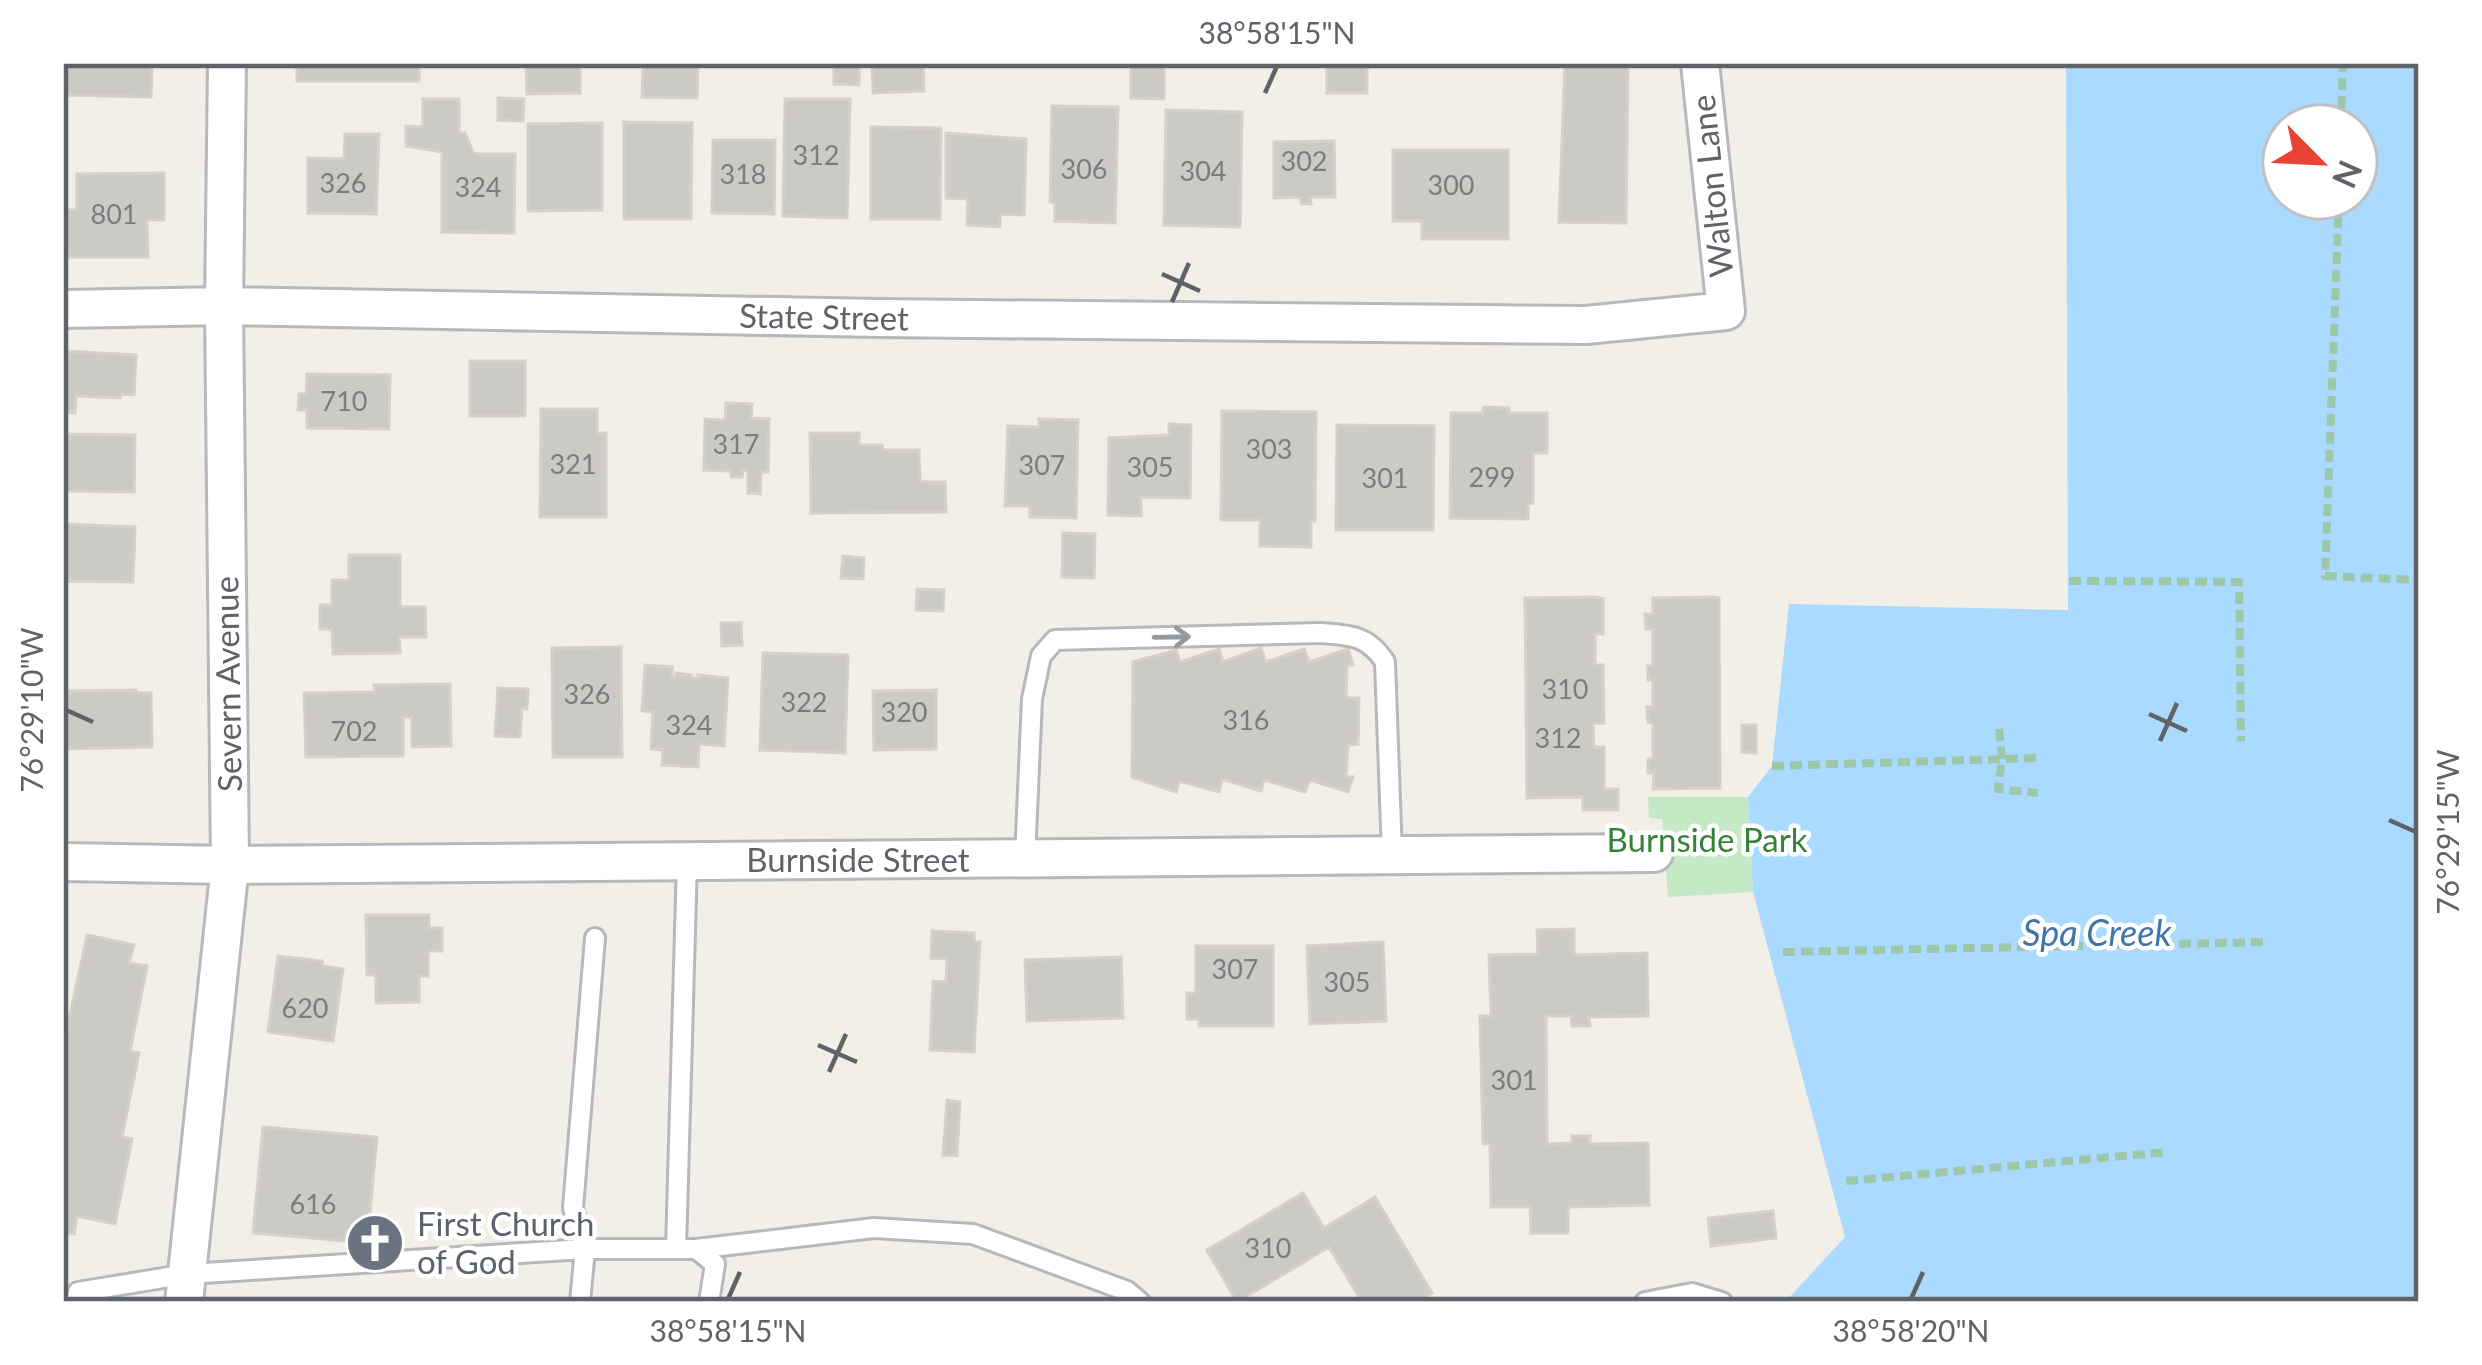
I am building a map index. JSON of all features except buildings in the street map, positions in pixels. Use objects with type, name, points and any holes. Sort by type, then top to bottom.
[{"type":"street","name":"Severn Avenue","points":[[186,1288],[230,865],[224,306],[227,63]]},
{"type":"street","name":"Walton Lane","points":[[1586,325],[1726,311],[1700,63]]},
{"type":"street","name":"State Street","points":[[63,309],[224,306],[1586,325]]},
{"type":"street","name":"Burnside Street","points":[[63,862],[230,865],[1654,853]]},
{"type":"lane","points":[[1025,858],[1032,699],[1042,656],[1054,640],[1320,633],[1358,635],[1376,647],[1385,662],[1391,855]]},
{"type":"lane","points":[[686,1249],[687,861]]},
{"type":"lane","points":[[580,1302],[585,1249],[573,1208],[595,938]]},
{"type":"lane","points":[[75,1302],[78,1292],[186,1288],[585,1249],[686,1249],[874,1228],[973,1234],[1127,1292],[1140,1302]]},
{"type":"lane","points":[[686,1249],[715,1264],[709,1302]]},
{"type":"lane","points":[[1645,1302],[1692,1292],[1722,1302]]},
{"type":"path","points":[[2342,102],[2343,63]]},
{"type":"path","points":[[2337,222],[2325,576],[2419,580]]},
{"type":"path","points":[[2069,581],[2239,582],[2241,741]]},
{"type":"path","points":[[2000,729],[1999,789],[2038,793]]},
{"type":"path","points":[[1772,766],[2038,758]]},
{"type":"path","points":[[1783,952],[2263,942]]},
{"type":"path","points":[[1846,1181],[2168,1152]]},
{"type":"green space","name":"Burnside Park","points":[[1648,797],[1748,797],[1753,892],[1668,897],[1662,819],[1649,818]]},
{"type":"water","name":"Spa Creek","points":[[2066,63],[2419,63],[2419,1302],[1785,1302],[1845,1237],[1753,892],[1748,797],[1772,766],[1789,604],[2068,610]]},
{"type":"place","name":"First Church of God","points":[[375,1243]]}]
